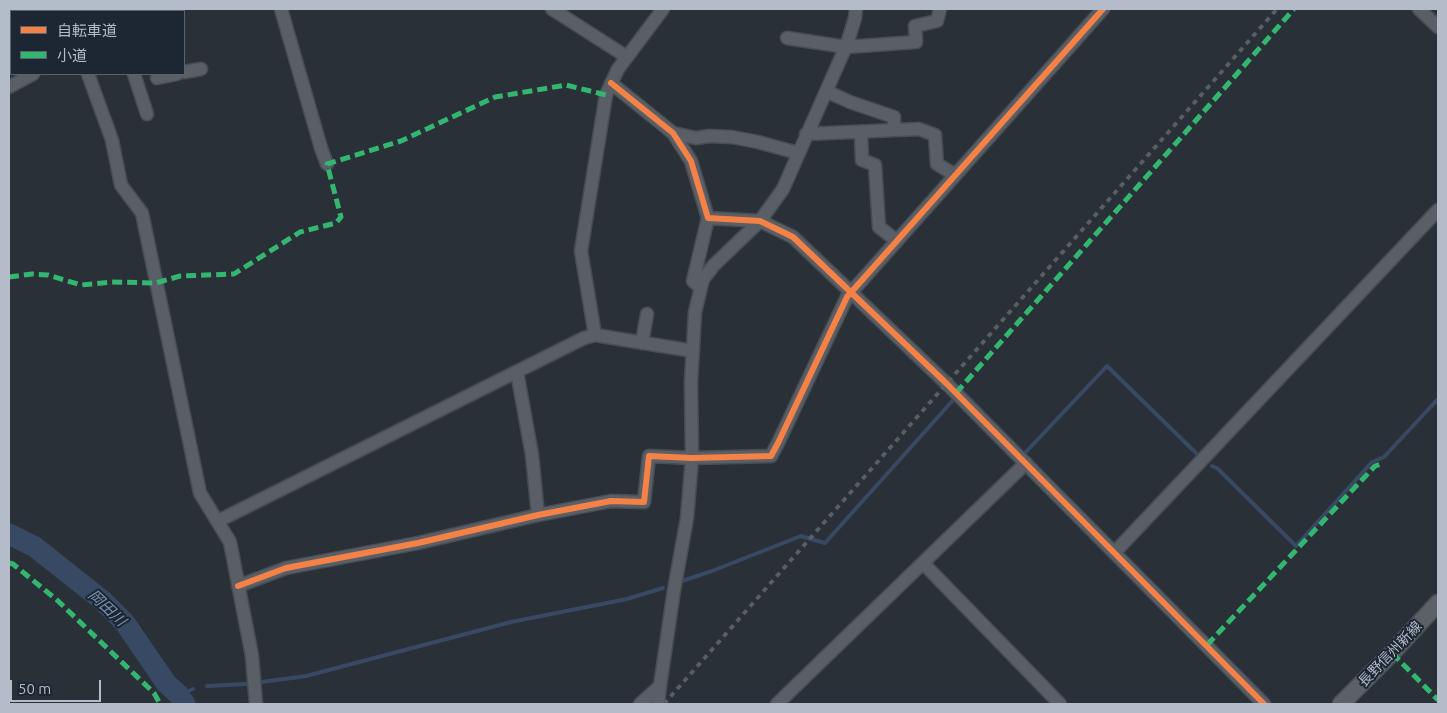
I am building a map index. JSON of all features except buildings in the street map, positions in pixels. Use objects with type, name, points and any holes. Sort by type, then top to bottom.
[{"type":"main road","name":"長野信州新線","points":[[1341,704],[1438,604]]},
{"type":"street","points":[[281,9],[320,148],[327,164]]},
{"type":"street","points":[[552,9],[628,57]]},
{"type":"street","points":[[595,335],[581,251],[606,95],[618,70],[663,9]]},
{"type":"street","points":[[658,704],[687,518],[692,458],[691,382],[695,312],[703,279],[714,265],[760,221],[783,188],[846,47],[856,9]]},
{"type":"street","points":[[787,38],[846,47],[916,42],[915,26],[937,21],[940,9]]},
{"type":"street","points":[[238,586],[286,568],[418,543],[538,515],[611,501],[644,502],[649,456],[692,458],[771,456],[847,297],[1103,9]]},
{"type":"street","points":[[1419,9],[1438,27]]},
{"type":"street","points":[[185,72],[201,69]]},
{"type":"street","points":[[9,87],[31,75]]},
{"type":"street","points":[[88,75],[112,140],[121,185],[142,213],[200,493],[230,542],[252,656],[256,704]]},
{"type":"street","points":[[134,75],[147,114]]},
{"type":"street","points":[[157,78],[171,75]]},
{"type":"street","points":[[612,83],[673,133],[691,161],[708,218],[693,281],[701,288]]},
{"type":"street","points":[[826,91],[850,102],[894,117],[894,130]]},
{"type":"street","points":[[806,134],[919,129],[934,135],[937,164],[955,175]]},
{"type":"street","points":[[861,132],[862,160],[875,165],[879,227],[897,240]]},
{"type":"street","points":[[673,133],[696,138],[709,136],[732,137],[798,153]]},
{"type":"street","points":[[1115,552],[1438,210]]},
{"type":"street","points":[[708,218],[760,221],[793,237],[947,384],[1264,704]]},
{"type":"street","points":[[642,343],[647,314]]},
{"type":"street","points":[[218,521],[584,338],[595,335],[693,351]]},
{"type":"street","points":[[517,372],[532,455],[538,515]]},
{"type":"street","points":[[777,704],[1026,463]]},
{"type":"street","points":[[923,563],[1060,704]]},
{"type":"street","points":[[640,704],[660,686]]},
{"type":"waterway","points":[[1025,453],[1107,366],[1196,453]]},
{"type":"waterway","points":[[682,581],[801,536],[825,543],[956,399]]},
{"type":"waterway","points":[[1212,466],[1217,468],[1296,546],[1372,462],[1384,457],[1438,399]]},
{"type":"waterway","name":"岡田川","points":[[9,534],[35,547],[103,601],[125,623],[166,683],[179,695],[185,704]]},
{"type":"waterway","points":[[262,682],[306,676],[511,622],[627,599],[663,588]]},
{"type":"waterway","points":[[207,686],[247,684]]},
{"type":"waterway","points":[[179,695],[193,689]]},
{"type":"railway","points":[[664,704],[1277,9]]},
{"type":"marked path","points":[[956,393],[1294,9]]},
{"type":"marked path","points":[[9,277],[32,274],[48,275],[81,285],[112,282],[156,283],[180,276],[234,274],[300,232],[336,223],[341,217],[327,164],[401,141],[495,97],[566,85],[606,95]]},
{"type":"marked path","points":[[1207,645],[1375,466],[1384,463]]},
{"type":"marked path","points":[[9,563],[13,564],[57,600],[154,693],[160,704]]},
{"type":"marked path","points":[[1392,653],[1438,700]]},
{"type":"cycle path","points":[[238,586],[286,568],[418,543],[538,515],[611,501],[644,502],[649,456],[692,458],[771,456],[847,297],[1103,9]]},
{"type":"cycle path","points":[[611,83],[673,133],[691,161],[708,218],[760,221],[793,237],[947,384],[1264,704]]}]
